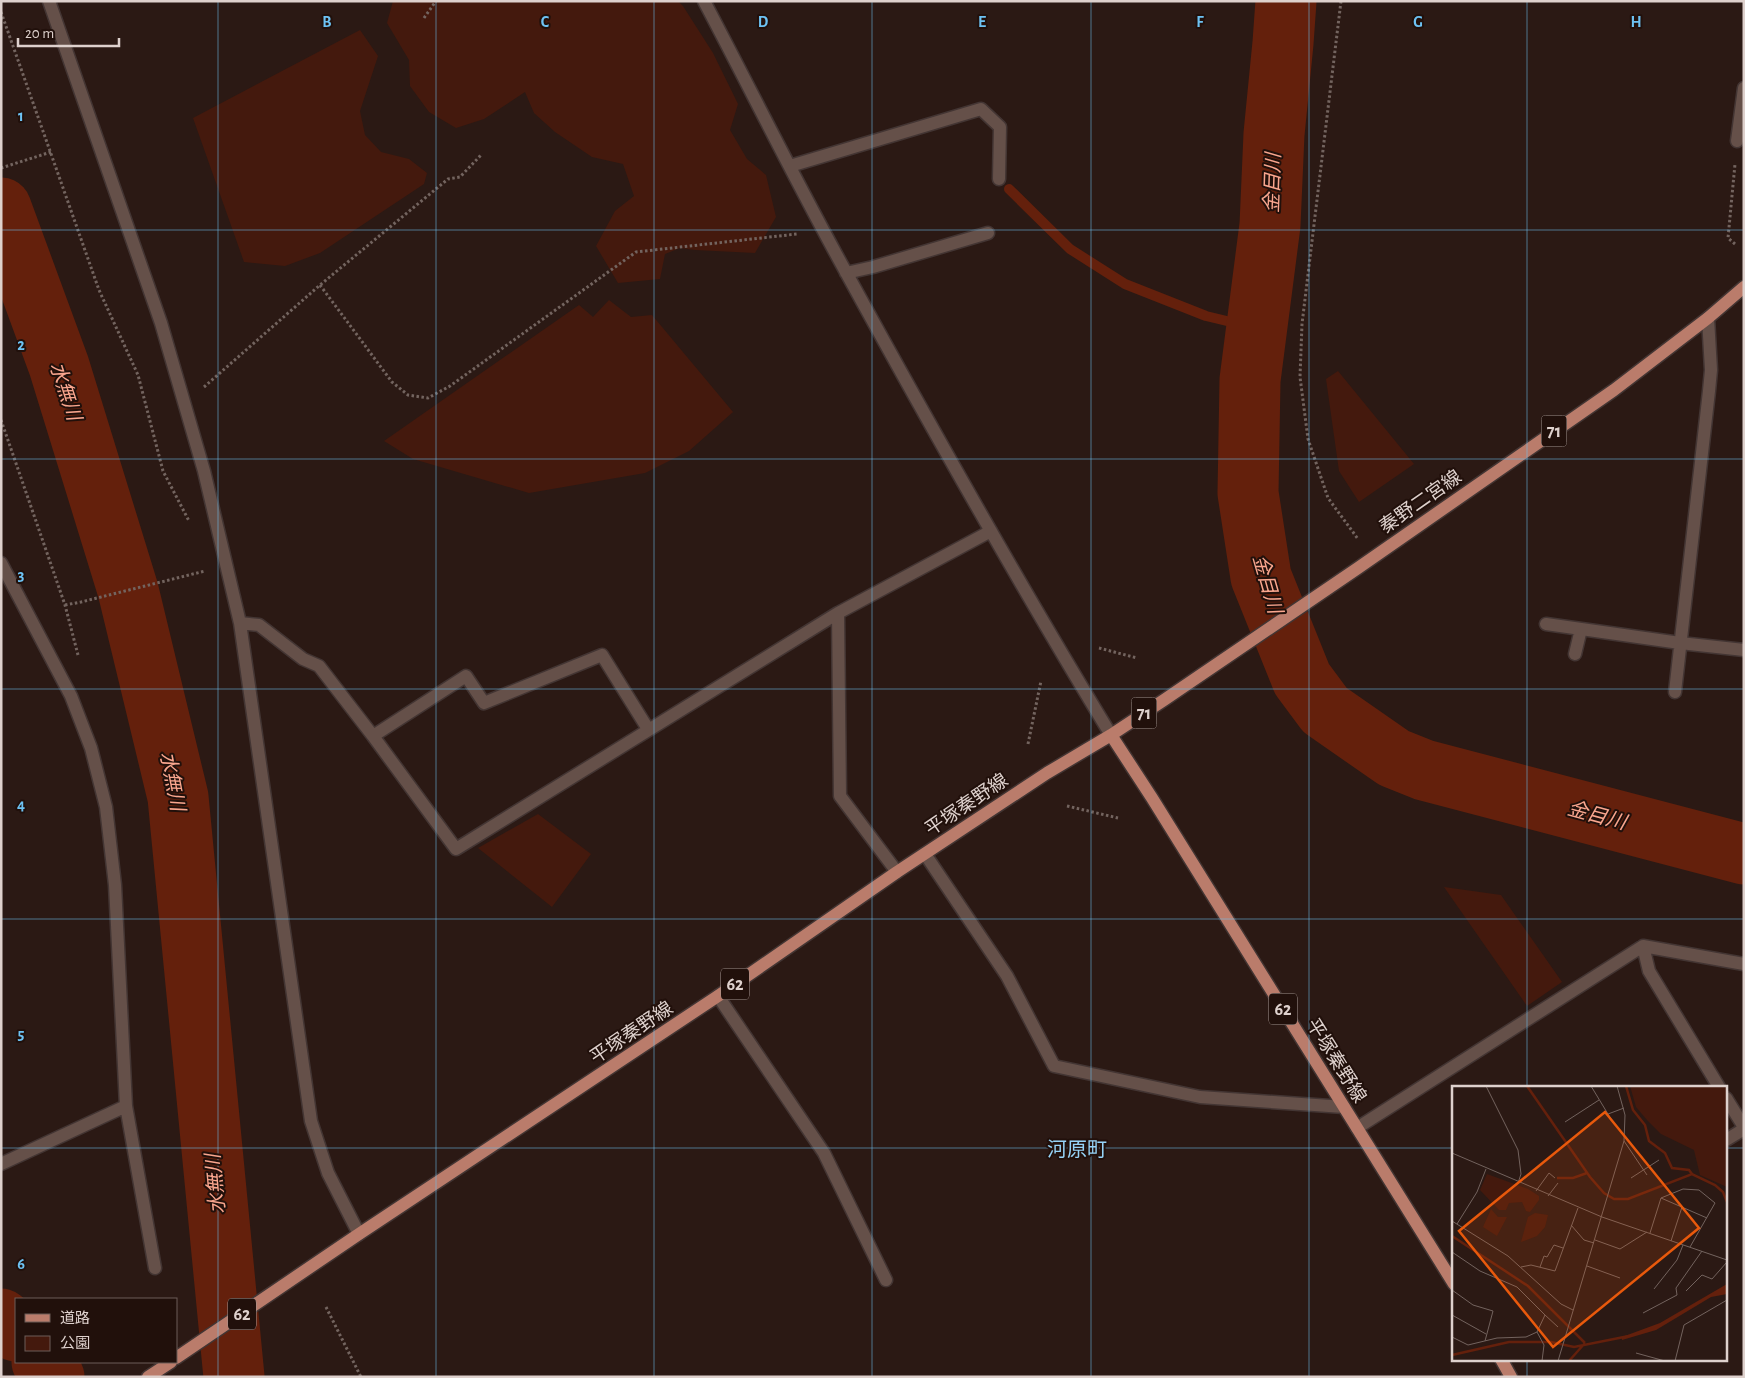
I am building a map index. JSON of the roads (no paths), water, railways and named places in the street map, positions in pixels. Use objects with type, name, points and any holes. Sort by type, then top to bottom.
[{"type":"main road","name":"秦野二宮線","points":[[1111,735],[1358,568],[1614,390],[1708,318],[1744,287]]},
{"type":"main road","name":"平塚秦野線","points":[[178,1357],[718,996],[897,872],[1047,773],[1111,735],[1452,1281]]},
{"type":"main road","points":[[1501,1360],[1512,1377]]},
{"type":"main road","points":[[148,1377],[169,1363]]},
{"type":"street","points":[[49,1],[161,323],[204,471],[240,623],[311,1121],[328,1173],[359,1234]]},
{"type":"street","points":[[706,2],[846,273],[991,531],[1068,665],[1111,735]]},
{"type":"street","points":[[1737,141],[1744,88]]},
{"type":"street","points":[[790,166],[981,109],[1000,127],[999,179]]},
{"type":"street","points":[[846,273],[873,267],[988,233]]},
{"type":"street","points":[[1675,692],[1711,370],[1708,318]]},
{"type":"street","points":[[240,623],[260,625],[302,659],[319,666],[373,736],[456,850],[648,729],[838,613],[991,531]]},
{"type":"street","points":[[1,563],[72,696],[91,748],[106,807],[115,884],[126,1106],[155,1268]]},
{"type":"street","points":[[838,613],[840,796],[897,872]]},
{"type":"street","points":[[1546,624],[1744,650]]},
{"type":"street","points":[[1575,654],[1581,629]]},
{"type":"street","points":[[373,736],[466,676],[484,703],[602,655],[648,729]]},
{"type":"street","points":[[925,854],[1007,976],[1054,1066],[1200,1097],[1344,1108]]},
{"type":"street","points":[[1643,946],[1649,971],[1718,1086]]},
{"type":"street","points":[[1357,1128],[1643,946],[1744,964]]},
{"type":"street","points":[[718,996],[824,1153],[886,1280]]},
{"type":"street","points":[[1728,1101],[1744,1128],[1728,1139]]},
{"type":"street","points":[[1,1164],[126,1106]]},
{"type":"waterway","name":"金目川","points":[[1286,1],[1274,134],[1270,225],[1250,380],[1248,493],[1261,577],[1302,679],[1325,710],[1394,758],[1424,770],[1744,854]]},
{"type":"waterway","points":[[1009,189],[1070,249],[1125,284],[1206,316],[1256,328]]},
{"type":"waterway","name":"水無川","points":[[1,208],[59,366],[128,590],[178,797],[234,1377]]},
{"type":"waterway","points":[[1,1319],[15,1330]]},
{"type":"waterway","points":[[43,1363],[54,1377]]},
{"type":"district","name":"河原町","points":[[1077,1149]]}]
